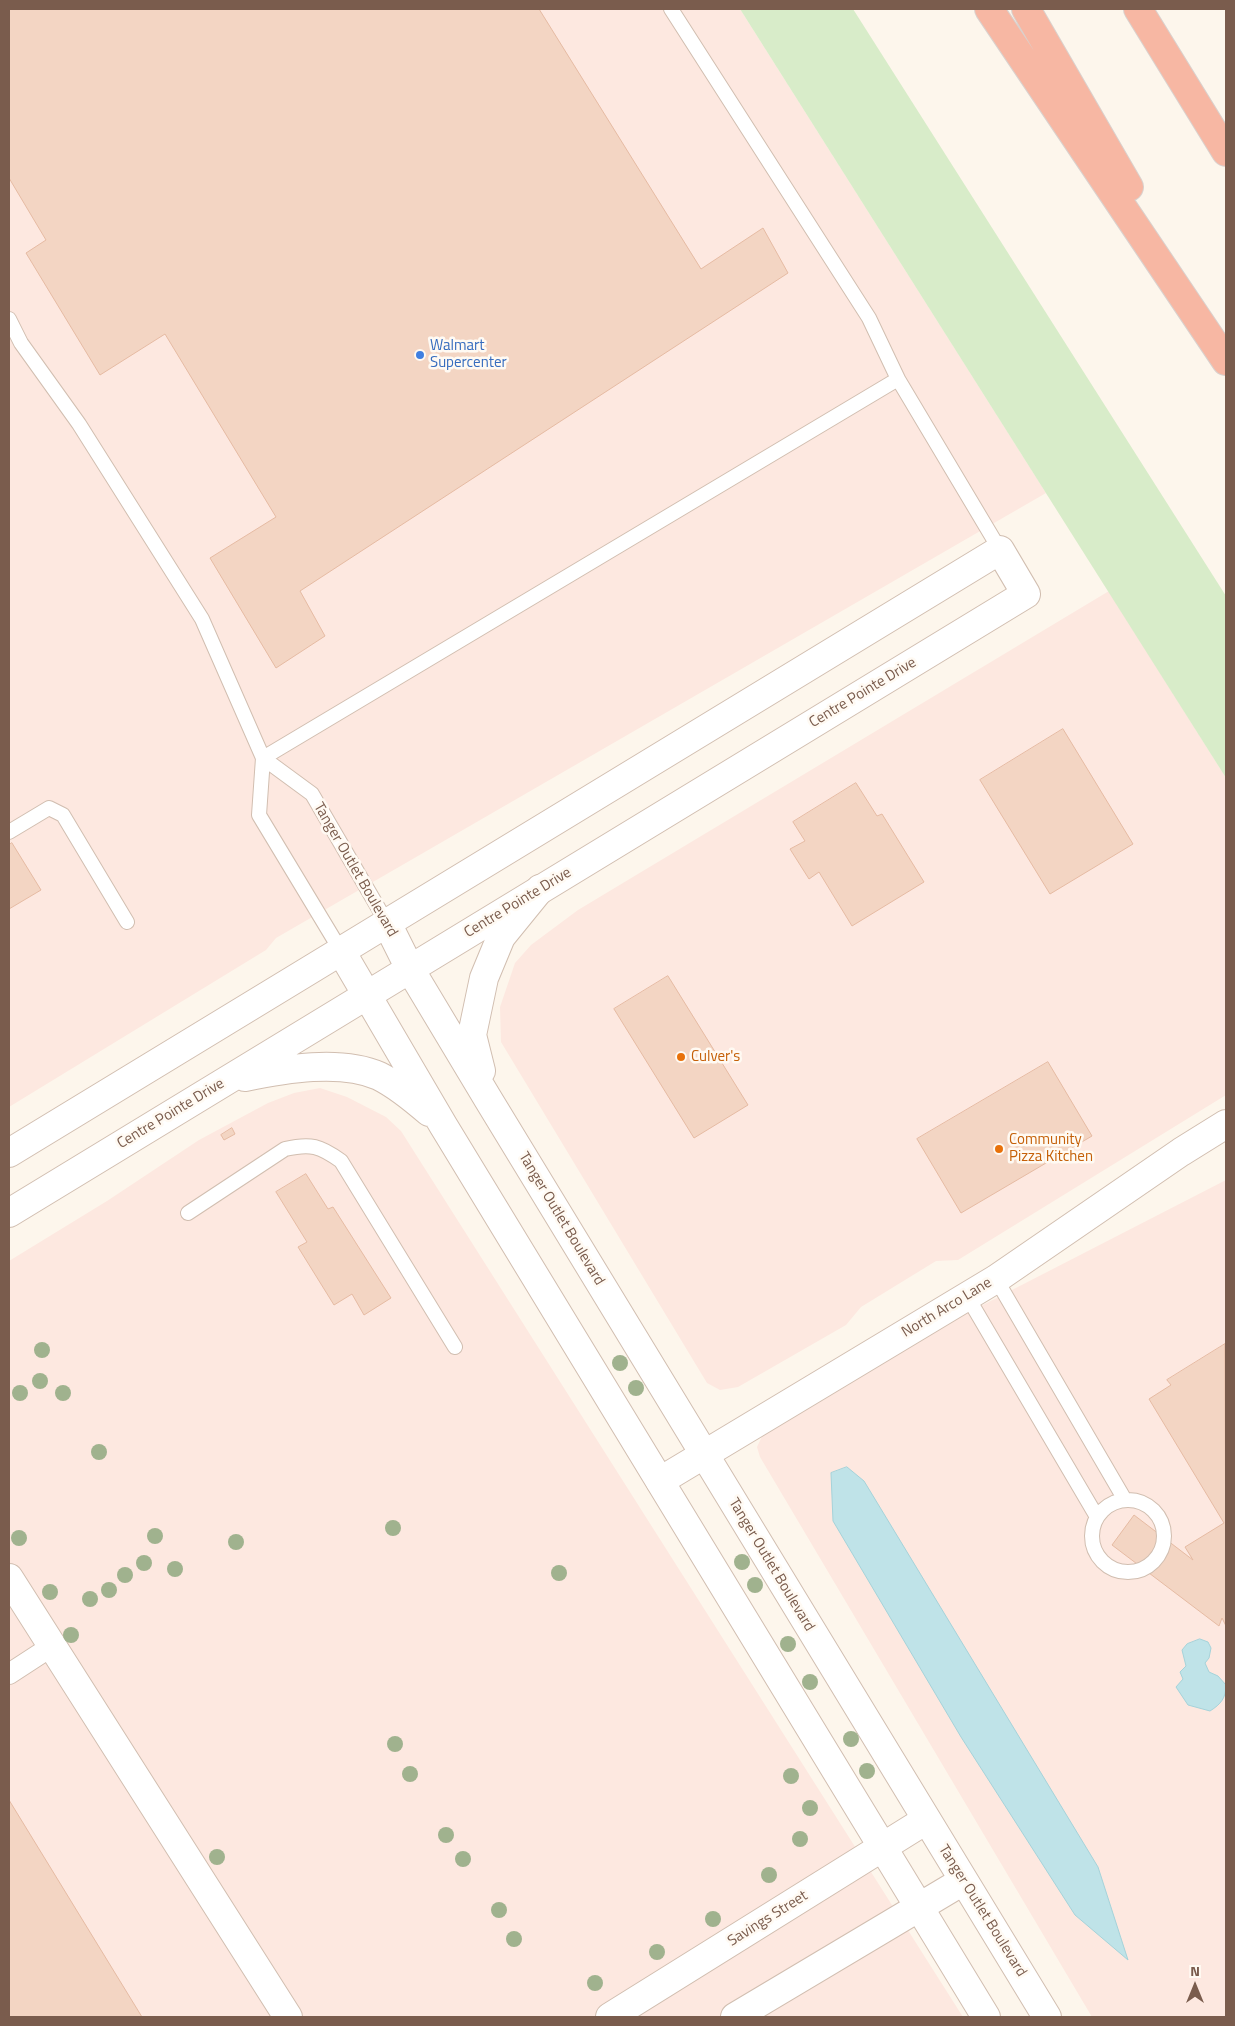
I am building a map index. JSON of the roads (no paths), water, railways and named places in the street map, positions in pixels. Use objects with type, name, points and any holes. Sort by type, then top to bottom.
[{"type":"highway","points":[[989,9],[1226,362]]},
{"type":"highway","points":[[1026,9],[1226,355]]},
{"type":"highway","points":[[1138,9],[1226,152]]},
{"type":"street","name":"Centre Pointe Drive","points":[[9,1212],[1026,594],[1000,550]]},
{"type":"street","points":[[9,1153],[1000,550]]},
{"type":"street","points":[[488,1099],[472,1035],[484,978],[501,938],[540,889]]},
{"type":"street","name":"Tanger Outlet Boulevard","points":[[387,923],[410,968],[488,1099],[1047,2017]]},
{"type":"street","points":[[340,951],[443,1125],[986,2017]]},
{"type":"street","points":[[224,1082],[288,1068],[345,1068],[378,1076],[411,1096],[443,1125]]},
{"type":"street","name":"North Arco Lane","points":[[660,1481],[996,1280],[1181,1152],[1226,1124]]},
{"type":"street","points":[[9,1578],[288,2017]]},
{"type":"street","points":[[9,1674],[52,1646]]},
{"type":"street","name":"Savings Street","points":[[610,2017],[926,1820]]},
{"type":"street","points":[[736,2017],[963,1881]]},
{"type":"lane","points":[[671,9],[869,318],[898,379],[1000,550]]},
{"type":"lane","points":[[9,319],[21,343],[79,424],[202,619],[263,758],[259,815],[340,951]]},
{"type":"lane","points":[[263,758],[898,379]]},
{"type":"lane","name":"Tanger Outlet Boulevard","points":[[263,758],[312,794],[387,923]]},
{"type":"lane","points":[[9,832],[49,808],[63,815],[127,922]]},
{"type":"lane","points":[[188,1213],[285,1150],[302,1145],[324,1149],[341,1161],[455,1347]]},
{"type":"lane","points":[[996,1280],[1125,1500]]},
{"type":"lane","points":[[967,1296],[1097,1517]]},
{"type":"lane","points":[[1125,1500],[1137,1501],[1148,1506],[1157,1514],[1163,1525],[1165,1537],[1157,1559],[1147,1567],[1136,1572],[1112,1569],[1102,1562],[1095,1552],[1092,1541],[1092,1528],[1104,1508],[1125,1500]]},
{"type":"water","points":[[847,1467],[864,1481],[1098,1867],[1128,1960],[1075,1915],[961,1737],[833,1521],[831,1473]]},
{"type":"water","points":[[1200,1639],[1208,1642],[1211,1648],[1209,1658],[1205,1663],[1209,1672],[1218,1676],[1226,1685],[1222,1700],[1210,1711],[1188,1705],[1176,1687],[1183,1679],[1180,1672],[1186,1666],[1182,1650],[1187,1644]]},
{"type":"place","name":"Walmart Supercenter","points":[[420,355]]},
{"type":"place","name":"Culver's","points":[[681,1057]]},
{"type":"place","name":"Community Pizza Kitchen","points":[[999,1149]]}]
